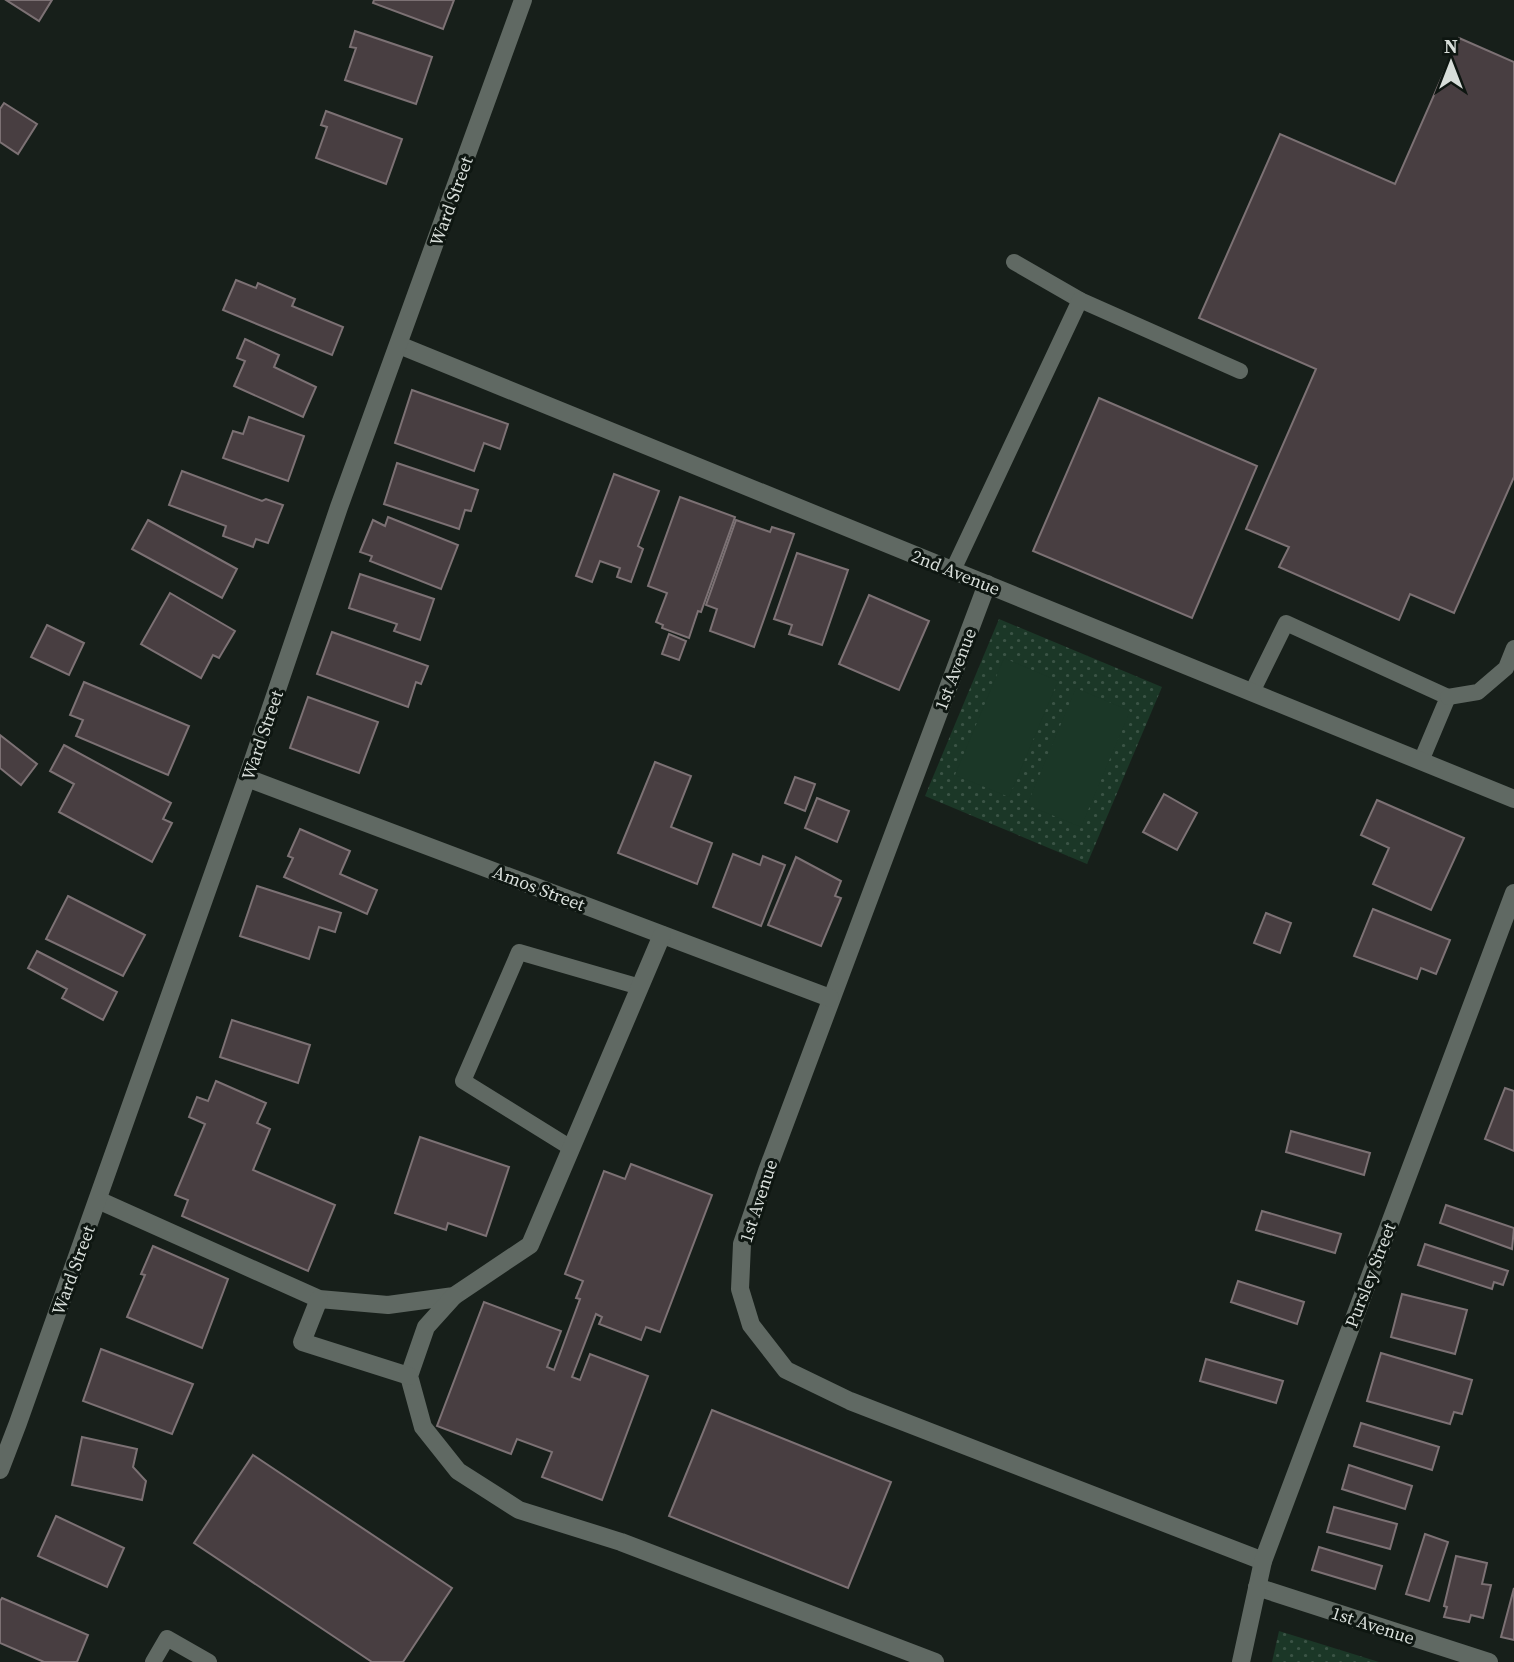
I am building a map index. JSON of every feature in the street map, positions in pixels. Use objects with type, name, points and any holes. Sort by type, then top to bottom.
[{"type":"street","name":"Ward Street","points":[[0,1470],[247,778],[339,507],[523,0]]},
{"type":"street","name":"2nd Avenue","points":[[398,345],[1514,799]]},
{"type":"street","name":"1st Avenue","points":[[987,584],[767,1171],[742,1244],[740,1289],[751,1325],[786,1370],[850,1401],[1263,1560]]},
{"type":"street","name":"Amos Street","points":[[247,778],[830,998]]},
{"type":"street","name":"Pursley Street","points":[[1241,1662],[1263,1560],[1514,893]]},
{"type":"street","points":[[662,935],[530,1245],[454,1296],[426,1327],[409,1376],[423,1427],[458,1471],[519,1510],[621,1542],[934,1662]]},
{"type":"street","points":[[98,1200],[319,1299],[388,1305],[454,1296]]},
{"type":"street","points":[[319,1299],[302,1342],[409,1376]]},
{"type":"street","name":"1st Avenue","points":[[1257,1587],[1489,1662]]},
{"type":"lane","points":[[1014,262],[1080,300],[1240,371]]},
{"type":"lane","points":[[953,570],[1080,300]]},
{"type":"lane","points":[[1252,692],[1286,624],[1448,696],[1478,692],[1506,668],[1514,648]]},
{"type":"lane","points":[[1421,761],[1448,696]]},
{"type":"lane","points":[[571,1148],[463,1081],[519,952],[640,986]]},
{"type":"lane","points":[[153,1662],[167,1638],[209,1662]]},
{"type":"green space","points":[[999,619],[1162,687],[1087,864],[925,796]]},
{"type":"green space","points":[[1004,658],[1058,681],[1009,797],[955,775]]},
{"type":"green space","points":[[1076,688],[1130,711],[1081,827],[1027,805]]},
{"type":"green space","points":[[1279,1631],[1379,1662],[1272,1662]]},
{"type":"building","points":[[6,0],[52,0],[39,21]]},
{"type":"building","points":[[374,0],[454,0],[443,29],[373,3]]},
{"type":"building","points":[[355,31],[432,57],[416,104],[345,80],[356,48],[350,47]]},
{"type":"building","points":[[1459,38],[1514,62],[1514,477],[1454,613],[1410,594],[1399,620],[1279,567],[1289,547],[1246,529],[1316,369],[1199,318],[1280,134],[1395,184]]},
{"type":"building","points":[[4,103],[37,124],[18,154],[0,142],[0,109]]},
{"type":"building","points":[[326,111],[402,139],[386,184],[316,158],[327,127],[321,125]]},
{"type":"building","points":[[236,280],[256,288],[258,283],[295,299],[292,306],[343,327],[332,355],[223,310]]},
{"type":"building","points":[[245,339],[279,355],[274,367],[316,387],[303,417],[234,386],[245,361],[237,358]]},
{"type":"building","points":[[412,390],[508,424],[500,449],[484,443],[474,471],[395,443]]},
{"type":"building","points":[[1099,398],[1257,466],[1192,618],[1033,551]]},
{"type":"building","points":[[249,417],[304,436],[288,481],[223,458],[233,431],[243,434]]},
{"type":"building","points":[[397,463],[478,490],[471,511],[465,510],[459,529],[384,504]]},
{"type":"building","points":[[182,471],[262,501],[266,499],[283,505],[268,543],[256,539],[253,547],[223,536],[226,526],[169,505]]},
{"type":"building","points":[[614,474],[659,491],[638,546],[643,549],[631,582],[617,577],[620,568],[600,561],[592,582],[576,576]]},
{"type":"building","points":[[680,497],[735,517],[689,638],[662,628],[663,625],[656,622],[667,593],[648,586]]},
{"type":"building","points":[[388,517],[458,545],[441,589],[370,561],[372,556],[360,552],[373,520],[385,526]]},
{"type":"building","points":[[148,520],[237,569],[222,598],[132,549]]},
{"type":"building","points":[[736,520],[770,532],[772,527],[794,534],[754,647],[710,631],[717,609],[706,605]]},
{"type":"building","points":[[797,553],[848,570],[822,645],[789,634],[792,625],[774,619]]},
{"type":"building","points":[[360,574],[434,599],[420,640],[394,631],[397,624],[349,608]]},
{"type":"building","points":[[170,593],[235,631],[219,658],[213,655],[201,678],[141,644]]},
{"type":"building","points":[[869,595],[929,621],[899,690],[839,664]]},
{"type":"building","points":[[47,625],[84,643],[69,675],[31,657]]},
{"type":"building","points":[[332,632],[428,666],[421,684],[416,682],[408,707],[317,674]]},
{"type":"building","points":[[669,634],[686,641],[679,660],[662,654]]},
{"type":"building","points":[[84,682],[189,726],[168,775],[76,736],[83,720],[70,715]]},
{"type":"building","points":[[308,697],[378,722],[359,773],[290,748]]},
{"type":"building","points":[[0,735],[37,764],[21,785],[0,768]]},
{"type":"building","points":[[64,745],[171,803],[163,819],[172,823],[152,862],[59,812],[74,784],[50,771]]},
{"type":"building","points":[[655,762],[691,776],[671,827],[712,843],[697,884],[618,853]]},
{"type":"building","points":[[795,777],[815,784],[805,811],[785,803]]},
{"type":"building","points":[[1164,794],[1197,813],[1177,850],[1143,832]]},
{"type":"building","points":[[817,798],[849,811],[837,842],[805,828]]},
{"type":"building","points":[[1377,800],[1464,838],[1431,910],[1373,884],[1389,848],[1361,835]]},
{"type":"building","points":[[300,829],[350,851],[340,874],[377,890],[367,914],[284,877],[293,858],[288,856]]},
{"type":"building","points":[[733,854],[760,865],[763,856],[785,865],[761,926],[713,907]]},
{"type":"building","points":[[796,857],[841,881],[835,896],[841,898],[821,946],[768,925]]},
{"type":"building","points":[[257,886],[341,913],[335,932],[319,927],[309,959],[240,936]]},
{"type":"building","points":[[68,896],[145,935],[123,976],[46,939]]},
{"type":"building","points":[[1373,909],[1450,940],[1436,974],[1421,968],[1417,979],[1354,956]]},
{"type":"building","points":[[1266,913],[1291,923],[1280,953],[1254,943]]},
{"type":"building","points":[[37,951],[117,992],[103,1020],[62,998],[67,989],[28,968]]},
{"type":"building","points":[[232,1020],[310,1045],[298,1083],[220,1057]]},
{"type":"building","points":[[216,1081],[266,1103],[257,1123],[270,1129],[253,1170],[335,1205],[308,1271],[182,1216],[188,1200],[175,1195],[205,1124],[189,1117],[197,1097],[208,1101]]},
{"type":"building","points":[[1505,1088],[1514,1091],[1514,1151],[1485,1139]]},
{"type":"building","points":[[1291,1131],[1370,1153],[1364,1175],[1286,1152]]},
{"type":"building","points":[[420,1137],[509,1167],[486,1236],[448,1223],[446,1230],[395,1213]]},
{"type":"building","points":[[631,1164],[712,1195],[660,1332],[646,1327],[641,1340],[599,1324],[602,1317],[596,1314],[572,1377],[580,1380],[590,1354],[648,1376],[602,1500],[542,1477],[552,1452],[517,1439],[511,1454],[437,1426],[484,1302],[561,1331],[547,1367],[554,1370],[580,1299],[576,1298],[583,1281],[565,1274],[604,1171],[625,1179]]},
{"type":"building","points":[[1446,1205],[1514,1228],[1512,1249],[1440,1223]]},
{"type":"building","points":[[1262,1211],[1341,1234],[1335,1253],[1256,1230]]},
{"type":"building","points":[[1425,1244],[1508,1271],[1503,1285],[1494,1282],[1492,1289],[1418,1265]]},
{"type":"building","points":[[153,1246],[228,1279],[202,1348],[127,1317],[145,1275],[141,1274]]},
{"type":"building","points":[[1238,1281],[1304,1302],[1297,1324],[1231,1302]]},
{"type":"building","points":[[1402,1294],[1467,1310],[1455,1354],[1391,1337]]},
{"type":"building","points":[[101,1349],[193,1384],[172,1434],[83,1401]]},
{"type":"building","points":[[1381,1353],[1472,1380],[1462,1414],[1454,1412],[1450,1424],[1367,1401]]},
{"type":"building","points":[[1206,1359],[1283,1381],[1276,1403],[1200,1381]]},
{"type":"building","points":[[712,1410],[891,1482],[848,1588],[669,1516]]},
{"type":"building","points":[[1361,1423],[1439,1447],[1432,1470],[1354,1446]]},
{"type":"building","points":[[82,1437],[137,1449],[133,1467],[146,1481],[142,1500],[72,1485]]},
{"type":"building","points":[[253,1455],[452,1588],[403,1662],[372,1662],[194,1543]]},
{"type":"building","points":[[1349,1465],[1412,1486],[1405,1509],[1342,1489]]},
{"type":"building","points":[[1334,1507],[1397,1524],[1390,1549],[1327,1532]]},
{"type":"building","points":[[56,1516],[124,1548],[107,1587],[38,1556]]},
{"type":"building","points":[[1425,1534],[1448,1542],[1429,1601],[1406,1594]]},
{"type":"building","points":[[1319,1547],[1382,1566],[1375,1589],[1312,1570]]},
{"type":"building","points":[[1456,1556],[1487,1563],[1482,1584],[1491,1585],[1483,1618],[1471,1615],[1469,1622],[1444,1617],[1447,1607],[1444,1606]]},
{"type":"building","points":[[1514,1588],[1514,1640],[1501,1637]]},
{"type":"building","points":[[2,1598],[88,1635],[77,1662],[44,1662],[0,1643]]}]
